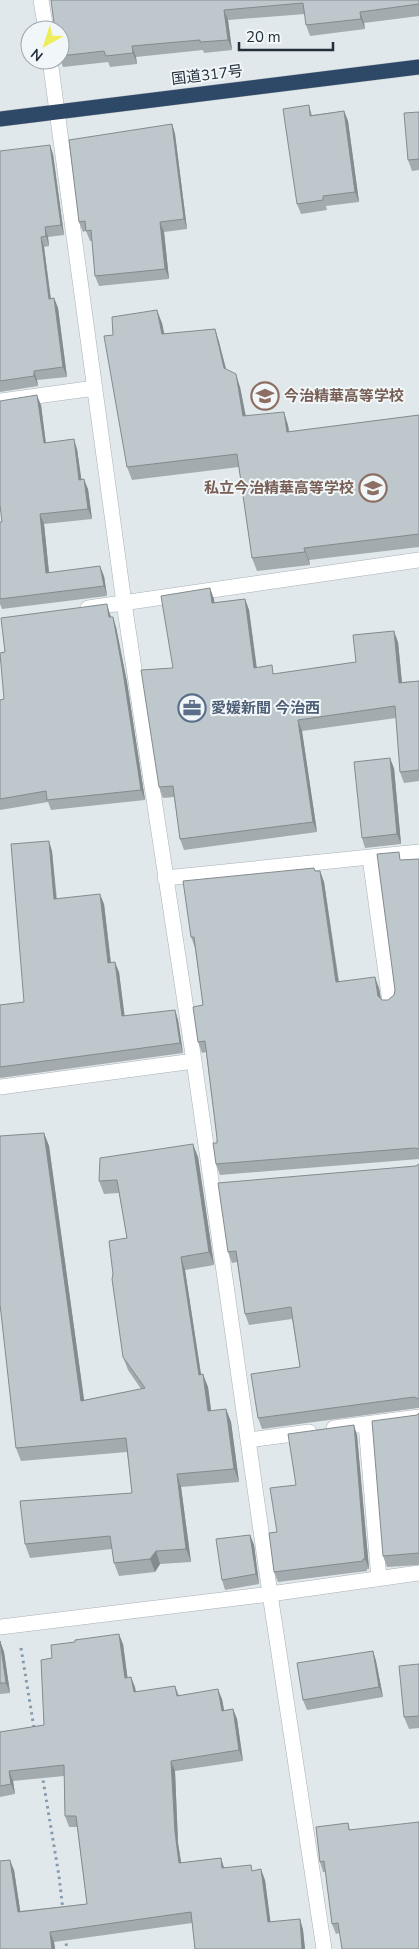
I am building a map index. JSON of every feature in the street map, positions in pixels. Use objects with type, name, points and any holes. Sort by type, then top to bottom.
[{"type":"highway","name":"国道317号","points":[[0,119],[419,67]]},
{"type":"street","points":[[41,0],[44,20]]},
{"type":"street","points":[[51,70],[124,603],[194,1061],[216,1185],[248,1440],[324,1949]]},
{"type":"street","points":[[0,401],[95,388]]},
{"type":"street","points":[[76,609],[419,560]]},
{"type":"street","points":[[166,878],[419,852]]},
{"type":"street","points":[[370,858],[390,1002]]},
{"type":"street","points":[[0,1087],[194,1061]]},
{"type":"street","points":[[248,1440],[419,1417]]},
{"type":"street","points":[[366,1424],[379,1579]]},
{"type":"street","points":[[0,1627],[270,1594],[419,1573]]},
{"type":"path","points":[[17,1625],[35,1731]]},
{"type":"path","points":[[41,1770],[59,1876],[63,1913]]},
{"type":"path","points":[[65,1931],[67,1949]]},
{"type":"building","points":[[51,0],[419,0],[419,4],[360,12],[361,19],[306,25],[303,3],[224,10],[228,40],[200,42],[200,40],[132,46],[133,53],[106,56],[104,51],[70,55],[70,20],[54,20]]},
{"type":"building","points":[[309,105],[310,116],[344,111],[355,192],[323,196],[323,200],[297,204],[283,109]]},
{"type":"building","points":[[419,112],[419,159],[408,160],[404,113]]},
{"type":"building","points":[[172,124],[184,219],[160,222],[165,269],[95,276],[91,230],[86,231],[85,221],[79,222],[69,140]]},
{"type":"building","points":[[50,145],[61,225],[45,227],[46,236],[41,237],[49,299],[54,298],[63,367],[34,371],[34,376],[0,381],[0,151]]},
{"type":"building","points":[[157,310],[162,334],[215,329],[224,368],[236,374],[243,416],[284,412],[287,432],[419,415],[419,534],[304,548],[305,552],[252,558],[237,454],[127,467],[104,336],[113,335],[112,317]]},
{"type":"building","points":[[37,395],[44,443],[74,439],[79,480],[84,479],[88,509],[40,514],[46,573],[100,566],[104,586],[0,599],[0,522],[2,522],[0,505],[0,401]]},
{"type":"building","points":[[210,588],[212,603],[245,599],[254,668],[272,665],[273,674],[356,662],[353,635],[394,631],[399,683],[419,681],[419,770],[400,772],[395,706],[298,720],[313,822],[180,839],[173,786],[159,787],[141,670],[173,668],[161,596]]},
{"type":"building","points":[[107,604],[109,617],[113,617],[141,790],[47,800],[46,791],[0,799],[0,700],[4,699],[0,653],[5,652],[1,618]]},
{"type":"building","points":[[390,758],[397,834],[362,838],[354,762]]},
{"type":"building","points":[[49,841],[54,899],[100,894],[108,963],[115,962],[122,1016],[175,1010],[180,1043],[0,1067],[0,1005],[24,1002],[11,844]]},
{"type":"building","points":[[399,852],[400,860],[419,859],[419,1149],[216,1164],[213,1143],[217,1143],[217,1138],[205,1041],[198,1042],[193,1007],[203,1005],[194,937],[191,937],[183,881],[314,868],[315,871],[320,871],[336,982],[375,977],[378,996],[382,1000],[388,1000],[394,995],[395,990],[377,854]]},
{"type":"building","points":[[44,1133],[81,1401],[145,1388],[123,1357],[112,1279],[109,1241],[127,1238],[117,1180],[99,1181],[100,1158],[193,1144],[209,1252],[181,1257],[199,1375],[203,1374],[208,1411],[226,1409],[234,1469],[177,1474],[186,1549],[156,1551],[150,1559],[114,1563],[110,1536],[25,1544],[20,1501],[132,1493],[126,1438],[16,1448],[0,1304],[0,1136]]},
{"type":"building","points":[[419,1164],[419,1399],[414,1397],[258,1418],[251,1374],[300,1367],[291,1307],[245,1314],[236,1251],[228,1252],[218,1183],[416,1166]]},
{"type":"building","points":[[419,1413],[419,1553],[383,1556],[372,1421],[417,1415]]},
{"type":"building","points":[[354,1425],[365,1559],[363,1561],[274,1572],[269,1533],[277,1532],[270,1488],[296,1485],[288,1434]]},
{"type":"building","points":[[250,1535],[256,1574],[222,1580],[216,1539]]},
{"type":"building","points":[[119,1634],[125,1678],[131,1677],[134,1692],[175,1686],[177,1696],[218,1689],[222,1711],[233,1709],[239,1750],[171,1761],[175,1832],[179,1863],[221,1858],[222,1868],[251,1865],[252,1871],[261,1869],[268,1922],[300,1919],[302,1949],[195,1949],[191,1912],[50,1932],[52,1949],[0,1949],[0,1861],[10,1860],[18,1912],[87,1904],[76,1816],[65,1816],[64,1765],[9,1771],[11,1784],[0,1786],[0,1732],[44,1725],[41,1660],[52,1658],[51,1645]]},
{"type":"building","points":[[0,1641],[6,1683],[0,1683]]},
{"type":"building","points":[[373,1651],[379,1687],[303,1700],[297,1663]]},
{"type":"building","points":[[419,1664],[419,1716],[404,1717],[399,1666]]},
{"type":"building","points":[[419,1822],[419,1949],[342,1949],[338,1923],[332,1924],[324,1861],[320,1862],[316,1827],[348,1823],[349,1830]]},
{"type":"place","name":"今治精華高等学校","points":[[265,396]]},
{"type":"place","name":"私立今治精華高等学校","points":[[373,488]]},
{"type":"place","name":"愛媛新聞 今治西","points":[[192,708]]}]
